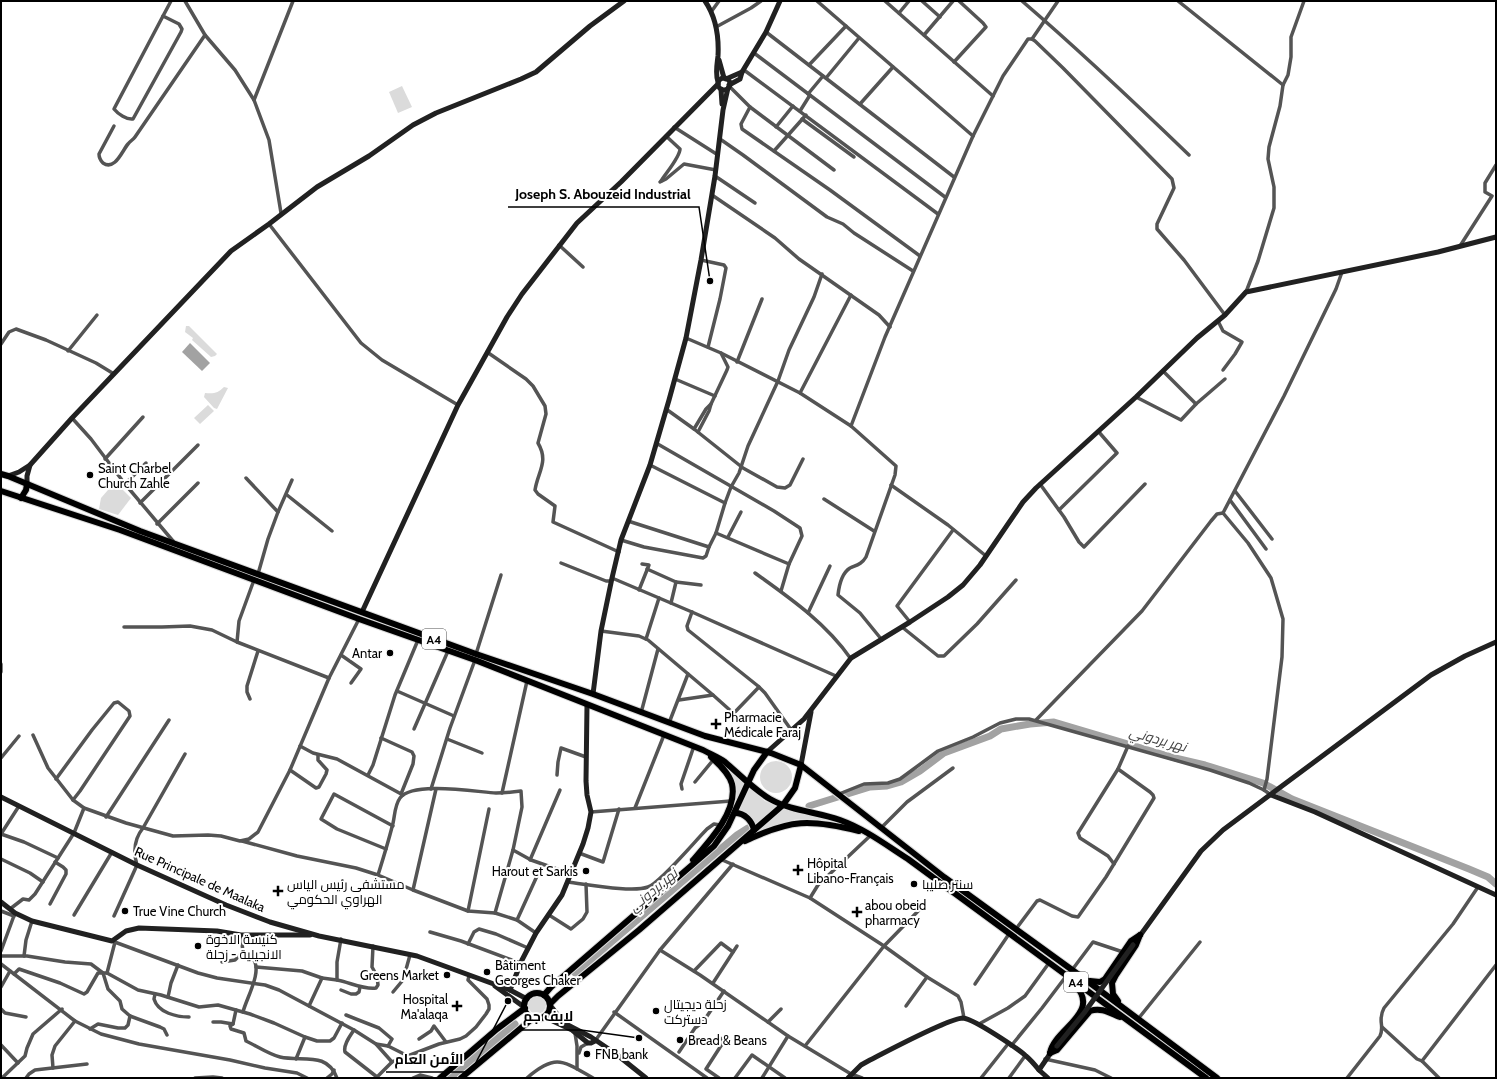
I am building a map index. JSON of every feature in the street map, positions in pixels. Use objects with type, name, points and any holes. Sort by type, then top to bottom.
[{"type":"highway","name":"A4","points":[[1,474],[125,526],[362,612],[475,657],[576,701],[695,747],[721,760],[748,783],[769,798],[783,805],[839,820],[869,834],[908,859],[1127,1019],[1191,1063],[1216,1078]]},
{"type":"highway","points":[[21,498],[26,490],[27,484]]},
{"type":"highway","name":"A4","points":[[2,494],[21,498],[120,530],[448,651],[475,657],[593,694],[723,742],[767,752],[801,765],[944,878],[1138,1019],[1191,1063],[1206,1078]]},
{"type":"highway","points":[[576,701],[580,690]]},
{"type":"highway","points":[[600,709],[604,698]]},
{"type":"highway","points":[[685,872],[720,825],[729,809],[732,791],[731,781],[726,773],[714,759],[695,747]]},
{"type":"highway","points":[[544,995],[551,987],[720,840],[735,813],[757,765],[767,752]]},
{"type":"highway","points":[[550,1005],[558,996],[633,934],[783,805],[795,788],[801,765]]},
{"type":"highway","points":[[735,813],[746,817],[752,824],[754,830]]},
{"type":"highway","points":[[733,848],[765,832],[795,823],[818,822],[869,834]]},
{"type":"highway","points":[[1086,980],[1097,983],[1102,981],[1131,941],[1140,935]]},
{"type":"highway","points":[[1121,1006],[1113,994],[1112,983],[1136,945],[1140,935]]},
{"type":"highway","points":[[1050,1053],[1051,1047],[1074,1021],[1084,1004],[1080,990],[1067,976]]},
{"type":"highway","points":[[551,987],[552,992],[558,996]]},
{"type":"highway","points":[[535,994],[544,995],[549,1001],[550,1011],[544,1017],[539,1019],[529,1016],[525,1008],[527,999],[535,994]]},
{"type":"highway","points":[[440,1078],[525,1008]]},
{"type":"highway","points":[[1050,1053],[1057,1050],[1090,1011],[1103,1010],[1127,1019]]},
{"type":"highway","points":[[519,1012],[525,1016],[528,1023]]},
{"type":"highway","points":[[461,1078],[533,1018]]},
{"type":"street","points":[[163,16],[179,24],[182,29],[133,119],[129,120],[114,109],[163,16],[171,1]]},
{"type":"street","points":[[185,1],[205,35],[235,70],[254,100],[269,140],[282,213]]},
{"type":"street","points":[[254,100],[293,1]]},
{"type":"street","points":[[8,476],[19,472],[30,465],[72,418],[231,251],[269,224],[317,186],[369,156],[419,122],[436,113],[521,80],[536,72],[590,26],[624,1]]},
{"type":"street","points":[[705,1],[712,12],[716,27],[718,55],[716,75],[723,110]]},
{"type":"street","points":[[712,12],[719,1]]},
{"type":"street","points":[[716,27],[752,8],[761,1]]},
{"type":"street","points":[[719,86],[723,90],[740,79],[743,71],[766,32],[780,1]]},
{"type":"street","points":[[817,1],[972,136]]},
{"type":"street","points":[[885,1],[993,96]]},
{"type":"street","points":[[899,13],[909,1]]},
{"type":"street","points":[[922,1],[940,17]]},
{"type":"street","points":[[924,35],[953,1]]},
{"type":"street","points":[[954,62],[986,27],[959,1]]},
{"type":"street","points":[[1022,1],[1045,20],[1141,108],[1189,155]]},
{"type":"street","points":[[851,426],[913,271],[972,136],[1020,49],[1027,40],[1032,39],[1058,1]]},
{"type":"street","points":[[1178,1],[1284,85]]},
{"type":"street","points":[[767,752],[792,731],[811,711],[836,676],[851,659],[956,591],[968,580],[1023,502],[1040,484],[1197,338],[1225,315],[1246,292],[1258,261],[1274,208],[1274,187],[1268,154],[1284,85],[1288,75],[1291,37],[1304,1]]},
{"type":"street","points":[[809,65],[846,26]]},
{"type":"street","points":[[766,32],[954,177]]},
{"type":"street","points":[[114,126],[99,154],[101,161],[110,165],[114,163],[128,143],[135,137],[205,35]]},
{"type":"street","points":[[800,111],[809,94],[859,38]]},
{"type":"street","points":[[1032,39],[1063,68],[1172,179],[1174,188],[1157,224],[1157,229],[1184,260],[1225,315]]},
{"type":"street","points":[[754,53],[945,197]]},
{"type":"street","points":[[718,55],[725,79],[729,86],[750,106],[776,127],[834,170]]},
{"type":"street","points":[[860,104],[893,67]]},
{"type":"street","points":[[362,612],[458,405],[507,317],[522,294],[577,223],[621,182],[705,97],[725,79],[743,71]]},
{"type":"street","points":[[743,71],[806,115],[938,214]]},
{"type":"street","points":[[593,694],[611,580],[621,540],[650,466],[686,338],[716,173],[723,110],[729,86]]},
{"type":"street","points":[[750,106],[741,124],[742,128],[920,256]]},
{"type":"street","points":[[776,127],[792,106]]},
{"type":"street","points":[[774,151],[806,115]]},
{"type":"street","points":[[802,119],[854,157]]},
{"type":"street","points":[[674,128],[718,155]]},
{"type":"street","points":[[666,136],[680,149],[680,154],[668,168],[660,182],[684,164],[716,173],[755,203]]},
{"type":"street","points":[[720,139],[743,154],[827,217],[839,222],[913,271]]},
{"type":"street","points":[[1460,246],[1492,196],[1485,192],[1485,182],[1496,165]]},
{"type":"street","points":[[712,195],[775,238],[799,259],[879,315],[890,327]]},
{"type":"street","points":[[269,224],[361,343],[382,360],[458,405]]},
{"type":"street","points":[[1246,292],[1438,252],[1496,237]]},
{"type":"street","points":[[559,245],[583,266]]},
{"type":"street","points":[[701,260],[724,266],[726,268],[708,347]]},
{"type":"street","points":[[1224,513],[1284,396],[1336,289],[1342,271]]},
{"type":"street","points":[[621,540],[658,550],[703,558],[706,556],[716,533],[731,487],[748,446],[778,382],[789,350],[814,297],[822,274]]},
{"type":"street","points":[[800,393],[851,295]]},
{"type":"street","points":[[737,362],[762,299]]},
{"type":"street","points":[[68,351],[97,315]]},
{"type":"street","points":[[1218,321],[1223,331],[1242,342],[1223,370]]},
{"type":"street","points":[[1,344],[9,332],[16,329],[46,340],[96,363],[114,374]]},
{"type":"street","points":[[686,338],[721,353],[800,393],[851,426],[895,464],[896,470],[866,557],[859,565],[846,572],[838,595],[860,613],[882,640]]},
{"type":"street","points":[[487,352],[526,378],[545,406],[546,414],[538,443],[542,450],[543,464],[535,488],[538,494],[555,506],[553,522],[619,552]]},
{"type":"street","points":[[698,432],[710,411],[711,404],[728,367],[721,353]]},
{"type":"street","points":[[1163,371],[1196,404]]},
{"type":"street","points":[[675,379],[715,396]]},
{"type":"street","points":[[1136,396],[1181,420],[1196,404],[1225,379]]},
{"type":"street","points":[[694,429],[706,409],[711,404]]},
{"type":"street","points":[[666,409],[741,466],[777,487],[785,488],[790,485],[803,459]]},
{"type":"street","points":[[106,459],[144,417]]},
{"type":"street","points":[[72,418],[91,439],[124,484],[175,544]]},
{"type":"street","points":[[1059,510],[1117,453],[1098,431]]},
{"type":"street","points":[[656,442],[774,511],[800,528],[802,536],[789,564],[781,591]]},
{"type":"street","points":[[140,503],[198,445]]},
{"type":"street","points":[[124,484],[146,463]]},
{"type":"street","points":[[27,484],[27,476],[30,465]]},
{"type":"street","points":[[650,466],[725,503]]},
{"type":"street","points":[[246,478],[278,512]]},
{"type":"street","points":[[258,574],[278,512],[287,495],[292,480]]},
{"type":"street","points":[[157,524],[198,483]]},
{"type":"street","points":[[1040,484],[1083,546],[1085,546],[1145,484]]},
{"type":"street","points":[[891,485],[986,556]]},
{"type":"street","points":[[1235,490],[1272,539]]},
{"type":"street","points":[[287,495],[332,531]]},
{"type":"street","points":[[824,499],[874,531]]},
{"type":"street","points":[[1230,500],[1266,549]]},
{"type":"street","points":[[728,537],[741,512]]},
{"type":"street","points":[[1036,720],[1137,616],[1211,521],[1218,514],[1224,513]]},
{"type":"street","points":[[1224,513],[1243,536],[1271,578],[1283,620],[1282,657],[1265,788]]},
{"type":"street","points":[[628,521],[709,547]]},
{"type":"street","points":[[910,622],[897,606],[953,530]]},
{"type":"street","points":[[716,533],[789,564]]},
{"type":"street","points":[[561,563],[606,581],[611,580],[659,598],[836,676]]},
{"type":"street","points":[[639,590],[649,565],[642,564]]},
{"type":"street","points":[[808,613],[830,566]]},
{"type":"street","points":[[647,569],[676,582],[701,585]]},
{"type":"street","points":[[755,573],[781,591],[832,634],[851,659]]},
{"type":"street","points":[[413,890],[433,789],[454,716],[475,657],[501,575]]},
{"type":"street","points":[[237,642],[239,621],[254,580]]},
{"type":"street","points":[[902,627],[938,656],[944,656],[977,624],[1016,580]]},
{"type":"street","points":[[671,603],[676,582]]},
{"type":"street","points":[[646,639],[659,598]]},
{"type":"street","points":[[692,612],[687,626],[688,630],[758,687],[792,731]]},
{"type":"street","points":[[240,841],[249,839],[258,832],[290,770],[329,678],[359,619]]},
{"type":"street","points":[[124,626],[190,626],[212,630],[258,651],[329,678]]},
{"type":"street","points":[[602,631],[639,636],[646,639],[734,713],[758,687]]},
{"type":"street","points":[[368,775],[397,692],[418,640]]},
{"type":"street","points":[[1039,1070],[1045,1059],[1084,1013],[1182,876],[1206,846],[1222,830],[1431,675],[1465,656],[1496,642]]},
{"type":"street","points":[[641,713],[658,649]]},
{"type":"street","points":[[250,699],[247,692],[247,686],[258,651]]},
{"type":"street","points":[[414,729],[448,651]]},
{"type":"street","points":[[340,655],[361,669],[351,683]]},
{"type":"street","points":[[1,664],[1,672]]},
{"type":"street","points":[[670,723],[688,674]]},
{"type":"street","points":[[502,793],[528,681]]},
{"type":"street","points":[[397,692],[454,716]]},
{"type":"street","points":[[679,700],[713,696]]},
{"type":"street","points":[[56,779],[83,741],[114,703],[118,702],[129,710],[130,716],[80,792],[72,800]]},
{"type":"street","points":[[510,990],[520,963],[536,933],[562,895],[588,828],[591,812],[587,795],[587,705]]},
{"type":"street","points":[[801,765],[811,711]]},
{"type":"street","points":[[839,794],[864,784],[893,782],[900,779],[938,751],[973,737],[1000,723],[1024,719],[1036,720],[1210,770],[1265,788],[1272,794],[1315,812],[1496,895]]},
{"type":"street","points":[[106,817],[169,720]]},
{"type":"street","points":[[32,735],[48,768],[72,800],[84,808],[106,817],[173,836],[221,836],[257,844],[297,856],[356,868],[378,875],[468,911],[495,913],[517,920],[536,933]]},
{"type":"street","points":[[635,808],[664,735]]},
{"type":"street","points":[[1,758],[19,736]]},
{"type":"street","points":[[378,875],[393,826],[397,803],[402,795],[414,756],[412,752],[381,738]]},
{"type":"street","points":[[447,739],[482,753]]},
{"type":"street","points":[[300,746],[318,755],[333,757],[402,795]]},
{"type":"street","points":[[1114,864],[1108,856],[1080,838],[1078,833],[1118,769],[1128,746]]},
{"type":"street","points":[[682,789],[681,784],[695,747]]},
{"type":"street","points":[[557,774],[561,748],[586,757]]},
{"type":"street","points":[[114,916],[137,865],[134,856],[137,835],[143,828],[185,754]]},
{"type":"street","points":[[290,770],[316,788],[319,787],[327,770],[318,760],[318,755]]},
{"type":"street","points":[[695,782],[714,759]]},
{"type":"street","points":[[881,828],[907,802],[953,768]]},
{"type":"street","points":[[1015,930],[1037,901],[1040,900],[1075,917],[1078,917],[1106,877],[1154,798],[1150,792],[1118,769]]},
{"type":"street","points":[[402,795],[409,792],[433,789],[502,793],[521,791],[522,807],[513,850],[495,913]]},
{"type":"street","points":[[530,860],[560,790]]},
{"type":"street","points":[[386,849],[337,829],[321,819],[334,794],[393,826]]},
{"type":"street","name":"Rue Principale de Maalaka","points":[[1,798],[137,865],[226,905],[270,922],[319,936],[410,954],[510,990],[527,999]]},
{"type":"street","points":[[591,812],[731,801]]},
{"type":"street","points":[[19,806],[1,834],[24,842],[56,860],[66,870],[66,874],[50,904]]},
{"type":"street","points":[[10,909],[20,900],[29,900],[32,898],[74,833],[84,808]]},
{"type":"street","points":[[468,911],[489,809]]},
{"type":"street","points":[[579,853],[603,862],[619,810]]},
{"type":"street","points":[[567,882],[624,888],[649,887],[671,868],[707,829],[714,824],[720,825]]},
{"type":"street","points":[[810,898],[818,885],[869,834]]},
{"type":"street","points":[[513,850],[542,865],[571,874]]},
{"type":"street","points":[[74,915],[112,852]]},
{"type":"street","points":[[727,854],[732,864]]},
{"type":"street","points":[[1,859],[30,873],[42,882]]},
{"type":"street","points":[[720,860],[810,898],[884,946],[927,977],[958,996],[964,1018]]},
{"type":"street","points":[[577,1045],[591,1043],[595,1040],[660,950],[732,864]]},
{"type":"street","points":[[517,920],[542,865]]},
{"type":"street","points":[[549,915],[571,929],[583,919],[587,912],[586,884]]},
{"type":"street","points":[[1347,1078],[1380,1036],[1380,1016],[1384,1008],[1453,924],[1478,887]]},
{"type":"street","points":[[1,902],[14,914]]},
{"type":"street","points":[[805,1046],[884,946],[925,904]]},
{"type":"street","points":[[1,912],[14,914],[114,942],[217,978],[272,987],[354,1030],[376,1044],[392,1062]]},
{"type":"street","points":[[1,951],[14,914]]},
{"type":"street","points":[[24,956],[26,940],[32,920]]},
{"type":"street","points":[[167,1035],[164,1029],[130,1016],[122,1009],[120,1001],[108,989],[105,973],[114,942],[123,932],[139,928],[217,931],[242,935],[319,936]]},
{"type":"street","points":[[468,944],[474,932],[479,929],[496,934],[528,948]]},
{"type":"street","points":[[430,932],[520,963]]},
{"type":"street","points":[[975,984],[1009,934]]},
{"type":"street","points":[[222,962],[235,960],[243,952],[242,935]]},
{"type":"street","points":[[337,980],[338,956],[341,940]]},
{"type":"street","points":[[694,971],[721,942],[733,952]]},
{"type":"street","points":[[1072,970],[1093,942],[1123,952]]},
{"type":"street","points":[[1138,1019],[1200,942]]},
{"type":"street","points":[[256,967],[302,971],[322,978],[350,982],[360,987],[373,989],[378,985],[377,976],[372,967],[372,946]]},
{"type":"street","points":[[713,983],[737,946]]},
{"type":"street","points":[[660,950],[713,983],[788,1036],[850,1076],[862,1078]]},
{"type":"street","points":[[243,952],[253,958],[256,967],[253,983],[243,1012]]},
{"type":"street","points":[[393,992],[402,980],[410,954]]},
{"type":"street","points":[[1,956],[24,956],[91,964],[138,990],[200,1006],[218,1005],[236,1010],[274,1023],[317,1041],[330,1041],[334,1038],[342,1023]]},
{"type":"street","points":[[979,1024],[1008,1008],[1025,996],[1049,963]]},
{"type":"street","points":[[1,964],[62,1009],[75,1021],[101,1034],[139,1044],[297,1073],[308,1078]]},
{"type":"street","points":[[168,997],[171,983],[178,965]]},
{"type":"street","points":[[1422,1061],[1496,965]]},
{"type":"street","points":[[14,974],[19,969],[60,983],[84,994],[98,973],[105,973]]},
{"type":"street","points":[[1,987],[10,971]]},
{"type":"street","points":[[354,1030],[346,1044],[344,1049],[345,1052],[376,1077],[392,1062],[406,1055],[460,1039],[466,1036],[482,1020],[489,1009],[486,999],[468,980],[469,976]]},
{"type":"street","points":[[981,1078],[1042,1008],[1067,976]]},
{"type":"street","points":[[906,1006],[927,977]]},
{"type":"street","points":[[309,1006],[322,978]]},
{"type":"street","name":"Rue Principale de Maalaka","points":[[491,983],[525,1008]]},
{"type":"street","points":[[341,990],[351,994],[356,994],[359,992],[360,987]]},
{"type":"street","points":[[679,1052],[695,1028],[703,1022],[724,991]]},
{"type":"street","points":[[155,994],[155,1003],[166,1012],[180,1017],[189,1017]]},
{"type":"street","points":[[550,1005],[564,1023],[591,1037],[616,1054],[646,1078]]},
{"type":"street","points":[[1,1009],[5,1013],[26,1017]]},
{"type":"street","points":[[2,1078],[25,1056],[33,1034],[62,1009]]},
{"type":"street","points":[[768,1022],[780,1009]]},
{"type":"street","points":[[236,1010],[230,1026],[231,1029],[244,1033],[246,1041],[272,1054],[296,1059],[321,1060],[334,1070],[337,1078]]},
{"type":"street","points":[[614,1012],[707,1078]]},
{"type":"street","points":[[346,1015],[379,1028],[392,1039],[388,1046]]},
{"type":"street","points":[[90,1029],[98,1024],[125,1028],[128,1025],[130,1016]]},
{"type":"street","points":[[552,1021],[554,1016],[560,1018]]},
{"type":"street","points":[[544,1017],[575,1032],[585,1044]]},
{"type":"street","points":[[850,1076],[870,1060],[887,1051],[941,1025],[964,1018],[979,1024],[1010,1045],[1025,1056],[1048,1078]]},
{"type":"street","points":[[53,1068],[52,1055],[55,1046],[75,1021]]},
{"type":"street","points":[[213,1022],[232,1024]]},
{"type":"street","points":[[419,1039],[432,1031],[434,1026],[446,1042]]},
{"type":"street","points":[[1381,1026],[1417,1059],[1422,1061],[1439,1078]]},
{"type":"street","points":[[575,1032],[578,1069]]},
{"type":"street","points":[[762,1078],[788,1036]]},
{"type":"street","points":[[296,1059],[305,1037]]},
{"type":"street","points":[[719,1078],[706,1069],[724,1041],[720,1038]]},
{"type":"street","points":[[376,1044],[388,1046],[406,1055]]},
{"type":"street","points":[[578,1069],[580,1050],[585,1044]]},
{"type":"street","points":[[1,1045],[18,1063]]},
{"type":"street","points":[[735,1078],[752,1055],[785,1078]]},
{"type":"street","points":[[1009,1078],[1025,1056]]},
{"type":"street","points":[[1045,1059],[1095,1070],[1111,1078]]},
{"type":"street","points":[[527,1078],[538,1068],[556,1061],[578,1069],[593,1078]]},
{"type":"street","points":[[26,1078],[33,1071],[87,1064]]},
{"type":"street","points":[[328,1078],[334,1070]]},
{"type":"street","points":[[413,1078],[420,1075],[432,1078]]},
{"type":"street","points":[[195,1078],[213,1076],[222,1078]]},
{"type":"shaded area","points":[[402,86],[412,107],[398,113],[389,92]]},
{"type":"shaded area","points":[[186,326],[189,326],[217,354],[211,357],[192,340],[193,338],[185,332]]},
{"type":"shaded area","points":[[190,343],[210,363],[202,371],[182,352]]},
{"type":"shaded area","points":[[224,387],[228,388],[217,409],[214,408],[204,397],[205,393],[216,393]]},
{"type":"shaded area","points":[[208,405],[214,411],[200,424],[194,418]]},
{"type":"shaded area","points":[[115,482],[131,498],[118,515],[99,509],[101,498]]},
{"type":"shaded area","points":[[773,761],[779,761],[788,765],[792,777],[788,789],[779,793],[773,793],[764,789],[760,780],[760,774],[764,765]]},
{"type":"shaded area","points":[[724,763],[744,783],[733,811],[724,828],[719,836],[705,851],[728,819],[736,801],[737,791],[735,782]]},
{"type":"shaded area","points":[[750,788],[765,801],[778,807],[756,824],[747,813],[739,810]]},
{"type":"shaded area","points":[[784,809],[839,821],[793,820],[756,833]]},
{"type":"shaded area","points":[[537,996],[543,999],[546,1005],[543,1011],[537,1014],[531,1011],[528,1005],[531,999]]},
{"type":"waterway","name":"نهر بردوني","points":[[809,806],[870,787],[887,786],[901,782],[920,771],[944,753],[990,736],[1001,729],[1054,722],[1263,783],[1292,799],[1488,877],[1496,884]]},
{"type":"waterway","name":"نهر بردوني","points":[[575,973],[737,835],[748,828]]},
{"type":"waterway","name":"نهر بردوني","points":[[450,1078],[515,1024]]},
{"type":"place","name":"Joseph S. Abouzeid Industrial","points":[[710,281]]},
{"type":"place","name":"Saint Charbel Church Zahle","points":[[90,475]]},
{"type":"place","name":"Antar","points":[[390,653]]},
{"type":"place","name":"Pharmacie Médicale Faraj","points":[[716,724]]},
{"type":"place","name":"Hôpital Libano-Français","points":[[798,870]]},
{"type":"place","name":"Harout et Sarkis","points":[[586,871]]},
{"type":"place","name":"سنتر صليبا","points":[[914,884]]},
{"type":"place","name":"مستشفى رئيس الياس الهراوي الحكومي","points":[[278,891]]},
{"type":"place","name":"True Vine Church","points":[[125,911]]},
{"type":"place","name":"abou obeid pharmacy","points":[[857,912]]},
{"type":"place","name":"كنيسة الاخوة الانجيلية - زحلة","points":[[198,946]]},
{"type":"place","name":"Bâtiment Georges Chaker","points":[[487,972]]},
{"type":"place","name":"Greens Market","points":[[447,975]]},
{"type":"place","name":"الأمن العام","points":[[508,1001]]},
{"type":"place","name":"Hospital Ma'alaqa","points":[[457,1006]]},
{"type":"place","name":"زحلة ديجيتال دستركت","points":[[656,1011]]},
{"type":"place","name":"لابف جم","points":[[639,1038]]},
{"type":"place","name":"Bread & Beans","points":[[680,1040]]},
{"type":"place","name":"FNB bank","points":[[587,1054]]}]
